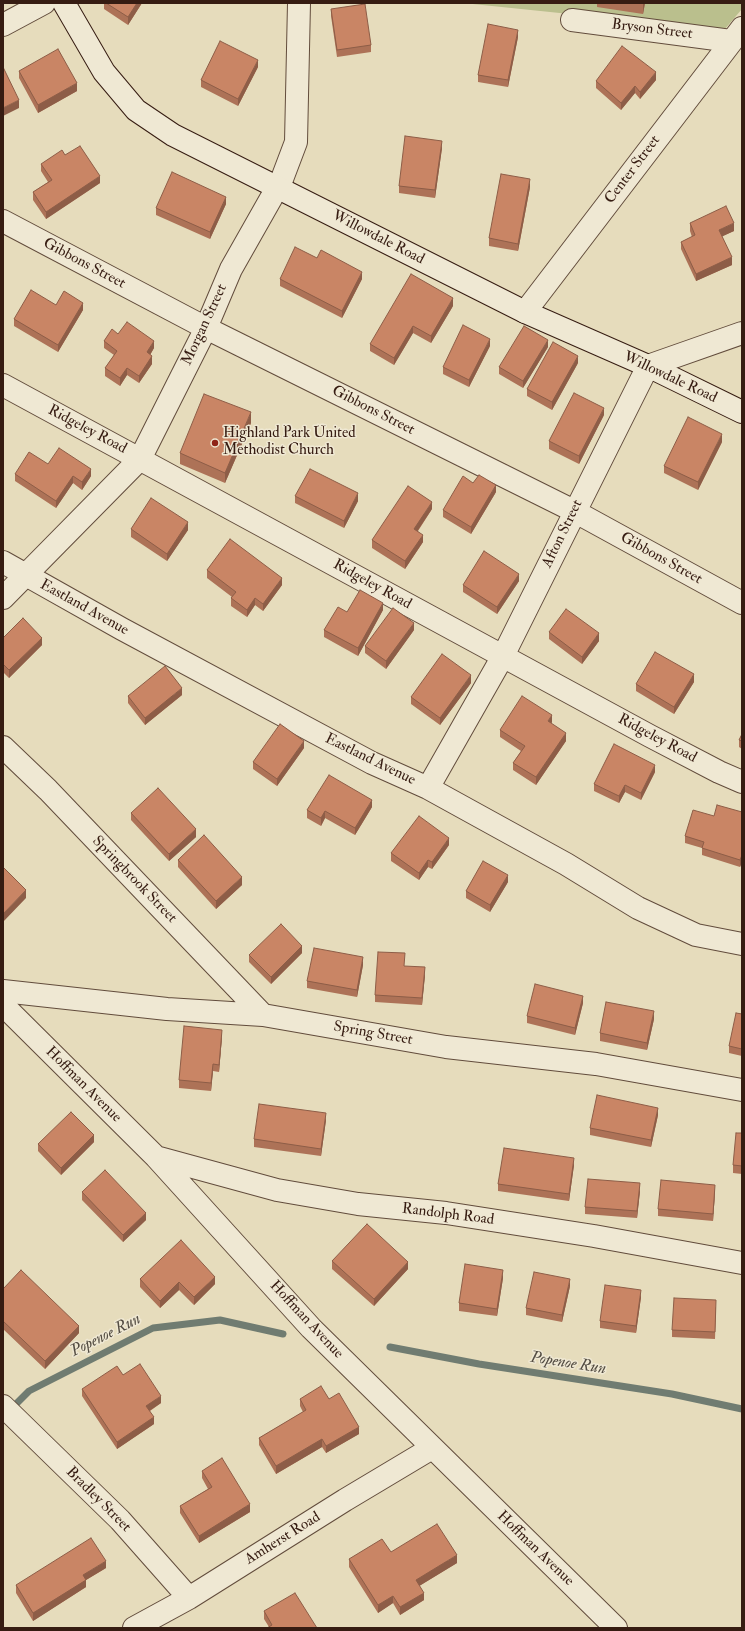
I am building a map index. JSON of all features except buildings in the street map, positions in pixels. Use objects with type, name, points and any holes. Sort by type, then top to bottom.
[{"type":"street","points":[[3,25],[44,3]]},
{"type":"street","name":"Willowdale Road","points":[[64,3],[104,72],[136,110],[173,135],[525,312],[648,366],[742,412]]},
{"type":"street","name":"Morgan Street","points":[[3,598],[27,576],[140,459],[206,328],[231,269],[277,188],[296,142],[299,3]]},
{"type":"street","name":"Bryson Street","points":[[572,20],[737,34]]},
{"type":"street","name":"Center Street","points":[[525,312],[737,34]]},
{"type":"street","name":"Gibbons Street","points":[[3,221],[206,328],[574,511],[742,603]]},
{"type":"street","points":[[648,366],[742,333]]},
{"type":"street","name":"Afton Street","points":[[428,788],[503,656],[574,511],[648,366]]},
{"type":"street","name":"Ridgeley Road","points":[[3,385],[503,656],[719,772],[742,782]]},
{"type":"street","name":"Eastland Avenue","points":[[3,562],[365,759],[428,788],[566,864],[638,908],[696,935],[742,944]]},
{"type":"street","name":"Springbrook Street","points":[[3,747],[48,790],[263,1015]]},
{"type":"street","name":"Spring Street","points":[[3,990],[167,1009],[263,1015],[446,1047],[596,1064],[742,1090]]},
{"type":"street","name":"Hoffman Avenue","points":[[3,1005],[156,1157],[311,1328],[616,1628]]},
{"type":"street","name":"Randolph Road","points":[[156,1157],[277,1190],[358,1204],[469,1216],[594,1236],[742,1263]]},
{"type":"street","name":"Bradley Street","points":[[8,1411],[120,1520],[189,1598]]},
{"type":"street","name":"Amherst Road","points":[[134,1628],[189,1598],[345,1500],[432,1448]]},
{"type":"green space","points":[[463,3],[742,3],[742,9],[724,30]]},
{"type":"waterway","name":"Popenoe Run","points":[[10,1410],[29,1391],[153,1328],[220,1320],[283,1334]]},
{"type":"waterway","name":"Popenoe Run","points":[[390,1347],[479,1364],[672,1394],[742,1409]]},
{"type":"place","name":"Highland Park United Methodist Church","points":[[215,443]]}]
